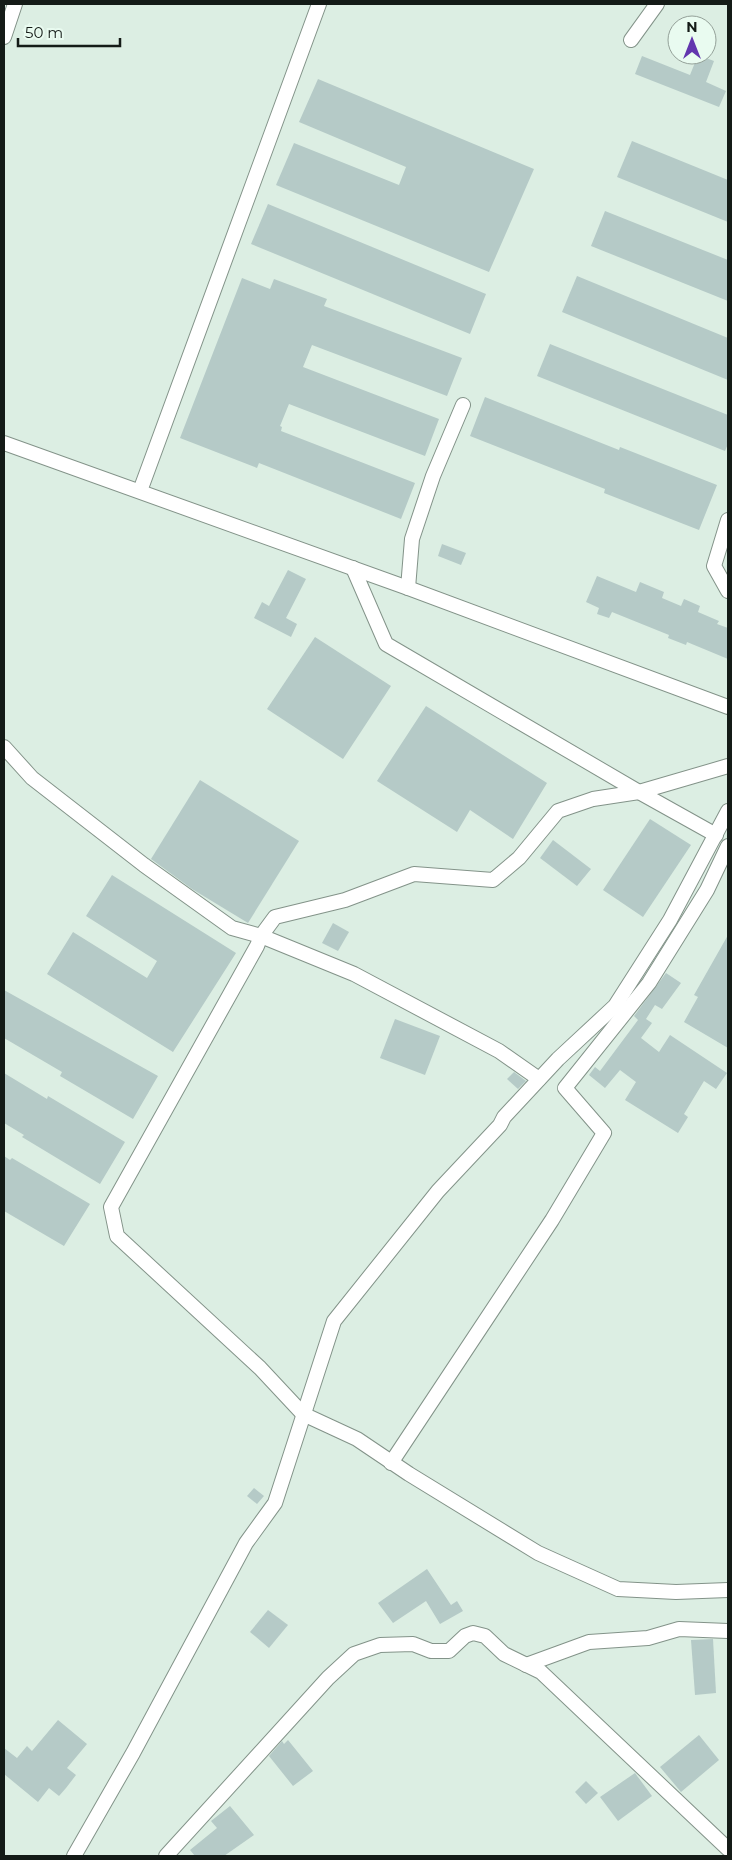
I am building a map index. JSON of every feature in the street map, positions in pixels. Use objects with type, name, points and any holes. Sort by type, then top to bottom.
[{"type":"street","points":[[4,37],[15,4]]},
{"type":"street","points":[[140,492],[319,4]]},
{"type":"street","points":[[631,40],[657,4]]},
{"type":"street","points":[[408,588],[412,539],[433,476],[463,405]]},
{"type":"street","points":[[4,443],[353,568],[728,706]]},
{"type":"street","points":[[728,520],[714,566],[728,591]]},
{"type":"street","points":[[353,568],[386,644],[716,835]]},
{"type":"street","points":[[4,747],[32,778],[144,865],[232,928],[261,936],[354,974],[499,1051],[539,1079]]},
{"type":"street","points":[[728,766],[639,792],[593,799],[558,811],[519,858],[494,880],[414,874],[344,900],[275,917],[261,936],[110,1207],[117,1236],[260,1368],[303,1414],[357,1439],[538,1553],[618,1589],[676,1592],[728,1590]]},
{"type":"street","points":[[74,1856],[133,1753],[246,1544],[275,1503],[334,1321],[438,1191],[500,1125],[504,1117],[539,1079],[615,1006],[670,920],[728,811]]},
{"type":"street","points":[[392,1462],[552,1220],[604,1133],[565,1088],[649,983],[707,890],[728,846]]},
{"type":"street","points":[[526,1665],[589,1642],[648,1638],[679,1629],[728,1631]]},
{"type":"street","points":[[166,1856],[328,1678],[354,1654],[380,1645],[413,1644],[431,1651],[449,1651],[465,1636],[473,1633],[485,1636],[504,1654],[541,1672],[728,1849]]},
{"type":"building","points":[[642,56],[690,75],[694,65],[712,65],[706,82],[726,91],[719,107],[635,74]]},
{"type":"building","points":[[318,79],[534,169],[489,272],[276,185],[294,143],[399,185],[406,167],[299,122]]},
{"type":"building","points":[[632,141],[728,180],[728,222],[617,177]]},
{"type":"building","points":[[268,204],[486,294],[470,334],[251,244]]},
{"type":"building","points":[[605,211],[728,260],[728,301],[591,246]]},
{"type":"building","points":[[577,276],[728,338],[728,380],[562,312]]},
{"type":"building","points":[[242,278],[270,289],[274,279],[327,299],[324,306],[462,358],[447,396],[312,345],[303,367],[439,419],[425,456],[289,404],[280,426],[282,427],[281,431],[415,483],[401,519],[259,463],[257,468],[180,438]]},
{"type":"building","points":[[550,344],[728,415],[728,444],[725,451],[537,376]]},
{"type":"building","points":[[485,397],[619,450],[620,447],[717,485],[699,530],[604,493],[605,489],[470,436]]},
{"type":"building","points":[[442,544],[466,553],[461,565],[438,556]]},
{"type":"building","points":[[288,570],[306,579],[286,618],[297,624],[291,637],[254,618],[262,602],[269,606]]},
{"type":"building","points":[[597,576],[636,592],[640,582],[664,592],[662,598],[681,606],[684,599],[700,606],[698,612],[719,621],[717,624],[728,628],[728,659],[687,642],[686,645],[668,638],[669,635],[612,612],[609,618],[597,614],[599,608],[586,602]]},
{"type":"building","points":[[315,637],[391,686],[343,759],[267,709]]},
{"type":"building","points":[[426,706],[547,783],[513,839],[470,810],[457,832],[377,781]]},
{"type":"building","points":[[200,780],[299,841],[248,923],[192,889],[151,859]]},
{"type":"building","points":[[650,819],[691,845],[643,917],[603,890]]},
{"type":"building","points":[[553,840],[591,869],[577,886],[540,858]]},
{"type":"building","points":[[112,875],[236,953],[173,1052],[47,974],[73,932],[147,978],[157,961],[86,916]]},
{"type":"building","points":[[333,923],[349,932],[338,951],[322,943]]},
{"type":"building","points":[[728,935],[728,1048],[684,1022],[698,997],[694,995]]},
{"type":"building","points":[[666,973],[681,983],[662,1009],[655,1005],[646,1019],[652,1023],[641,1038],[659,1052],[670,1035],[727,1073],[716,1089],[704,1081],[684,1114],[688,1117],[678,1133],[625,1100],[636,1082],[620,1070],[605,1088],[589,1075],[595,1067],[600,1071],[638,1020],[634,1016]]},
{"type":"building","points":[[4,990],[158,1076],[133,1119],[60,1076],[62,1072],[4,1038]]},
{"type":"building","points":[[395,1019],[440,1036],[425,1075],[380,1058]]},
{"type":"building","points":[[514,1072],[526,1081],[518,1089],[507,1079]]},
{"type":"building","points":[[4,1073],[47,1099],[48,1096],[125,1142],[100,1184],[22,1137],[24,1135],[4,1123]]},
{"type":"building","points":[[4,1156],[10,1160],[12,1158],[90,1204],[64,1246],[4,1211]]},
{"type":"building","points":[[254,1488],[264,1496],[257,1504],[247,1496]]},
{"type":"building","points":[[427,1569],[451,1605],[457,1601],[463,1611],[440,1624],[426,1601],[393,1623],[378,1603]]},
{"type":"building","points":[[268,1610],[288,1625],[269,1648],[250,1632]]},
{"type":"building","points":[[713,1639],[716,1693],[695,1695],[691,1640]]},
{"type":"building","points":[[58,1720],[87,1744],[67,1768],[76,1775],[66,1788],[59,1796],[49,1788],[38,1802],[4,1774],[4,1748],[17,1758],[27,1746],[32,1751]]},
{"type":"building","points":[[699,1735],[719,1760],[681,1792],[660,1767]]},
{"type":"building","points":[[288,1740],[313,1771],[293,1786],[269,1756],[282,1741],[284,1744]]},
{"type":"building","points":[[635,1773],[652,1796],[618,1821],[600,1797]]},
{"type":"building","points":[[586,1781],[598,1793],[586,1804],[575,1792]]},
{"type":"building","points":[[230,1806],[254,1835],[224,1856],[195,1856],[190,1850],[217,1828],[211,1821]]}]
